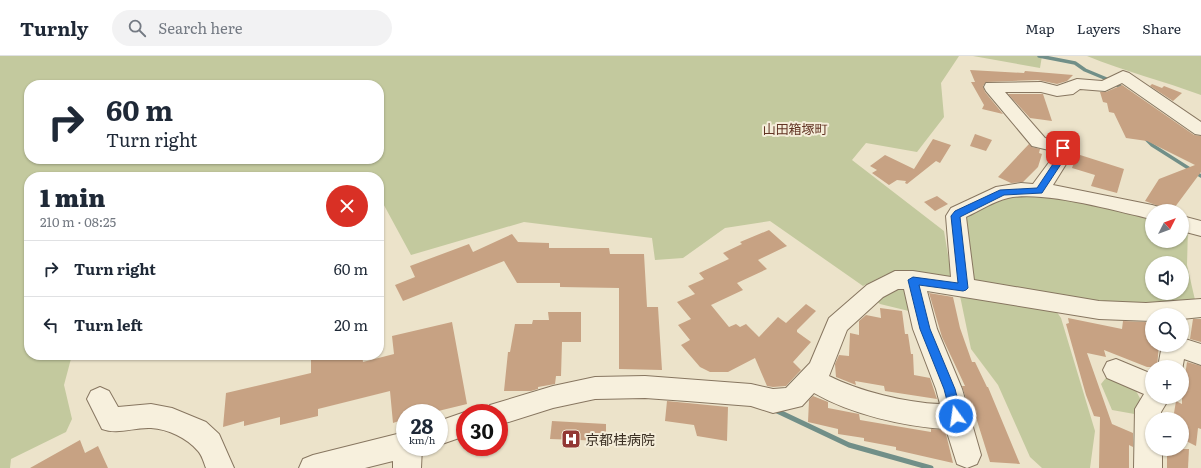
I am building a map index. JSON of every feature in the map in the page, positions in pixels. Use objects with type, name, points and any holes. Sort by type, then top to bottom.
[{"type":"street","points":[[1039,191],[1059,161],[1063,148],[1039,142],[992,87],[1041,87],[1057,91],[1067,90],[1077,84],[1105,86],[1123,76],[1201,130]]},
{"type":"street","points":[[963,288],[956,216],[958,213],[1003,192],[1054,192],[1145,211]]},
{"type":"street","points":[[1189,225],[1201,229]]},
{"type":"street","points":[[508,410],[552,397],[595,388],[645,387],[687,390],[752,395],[773,401],[793,398],[820,369],[837,325],[875,291],[894,280],[913,280],[1098,310],[1146,312],[1201,308]]},
{"type":"street","points":[[913,280],[925,329],[950,389],[967,455]]},
{"type":"street","points":[[1172,360],[1174,345],[1201,355]]},
{"type":"street","points":[[1116,370],[1145,383]]},
{"type":"street","points":[[811,378],[839,394],[881,406],[932,416],[956,416]]},
{"type":"street","points":[[100,399],[111,420],[151,416],[172,420],[196,431],[209,443],[220,468]]},
{"type":"street","points":[[1148,468],[1148,409],[1152,404]]},
{"type":"street","points":[[313,468],[396,447]]},
{"type":"street","points":[[408,456],[408,468]]},
{"type":"green space","points":[[0,56],[959,56],[941,83],[944,117],[917,152],[866,143],[852,160],[944,231],[952,279],[887,274],[863,286],[770,221],[725,228],[683,258],[655,260],[652,238],[524,222],[411,255],[384,205],[384,172],[24,172],[24,360],[71,360],[64,385],[72,419],[66,432],[11,459],[10,468],[0,468]]},
{"type":"green space","points":[[973,56],[1042,56],[1040,68]]},
{"type":"green space","points":[[1087,56],[1201,56],[1201,95],[1115,66]]},
{"type":"green space","points":[[1048,194],[1145,214],[1145,248],[1187,248],[1187,256],[1145,256],[1145,300],[1189,300],[1189,274],[1195,300],[1161,306],[1112,304],[977,284],[968,278],[965,214],[994,199]]},
{"type":"green space","points":[[897,287],[909,290],[913,312],[880,304],[875,300]]},
{"type":"green space","points":[[959,291],[1054,308],[1061,318],[1095,431],[1090,468],[1042,468],[1030,457],[998,385],[971,349]]},
{"type":"green space","points":[[1110,373],[1131,382],[1141,400],[1140,415],[1112,410],[1101,384]]},
{"type":"building","points":[[970,70],[1024,73],[1025,71],[1073,75],[1067,81],[1057,84],[1038,80],[986,82],[983,86],[985,92],[1003,114],[982,109],[984,105],[971,82],[975,82]]},
{"type":"building","points":[[1152,84],[1162,88],[1164,86],[1182,93],[1173,101],[1150,86]]},
{"type":"building","points":[[1122,85],[1194,135],[1201,136],[1201,172],[1177,204],[1153,204],[1145,201],[1159,179],[1195,165],[1147,141],[1126,138],[1114,113],[1109,112],[1107,103],[1103,102],[1100,92],[1106,92]]},
{"type":"building","points":[[1008,94],[1043,94],[1052,121],[1030,118]]},
{"type":"building","points":[[975,134],[992,140],[986,151],[970,146]]},
{"type":"building","points":[[933,139],[951,145],[940,163],[936,161],[907,184],[905,183],[906,181],[897,180],[889,185],[872,173],[877,170],[870,166],[885,155],[914,169]]},
{"type":"building","points":[[1029,144],[1032,147],[1040,149],[1039,153],[1042,154],[1038,167],[1023,182],[1011,183],[998,177]]},
{"type":"building","points":[[1077,154],[1124,169],[1117,193],[1091,186],[1095,175],[1072,168]]},
{"type":"building","points":[[937,196],[948,204],[935,211],[924,202]]},
{"type":"building","points":[[769,230],[787,246],[758,260],[767,269],[737,283],[743,290],[711,305],[729,327],[736,324],[740,327],[746,324],[759,337],[778,317],[786,323],[806,304],[816,311],[797,330],[797,332],[811,342],[793,362],[801,370],[786,386],[773,387],[767,386],[755,358],[728,372],[710,372],[700,367],[681,345],[690,340],[678,325],[691,319],[677,302],[695,294],[688,286],[704,279],[699,273],[729,259],[723,253],[742,244],[740,242]]},
{"type":"building","points":[[512,234],[518,242],[549,243],[549,248],[609,248],[610,254],[644,254],[647,307],[658,307],[662,370],[619,369],[619,288],[560,287],[560,283],[517,283],[504,261],[403,301],[395,285],[415,277],[410,266],[469,244],[473,252]]},
{"type":"building","points":[[929,293],[953,297],[960,328],[972,362],[975,362],[988,387],[1020,464],[990,462],[973,408],[969,408],[962,386],[965,386],[942,337]]},
{"type":"building","points":[[880,308],[902,311],[905,334],[908,334],[911,354],[913,354],[914,375],[930,378],[937,399],[885,391],[884,386],[855,381],[856,385],[836,377],[835,364],[839,355],[849,356],[850,333],[859,335],[859,321],[866,315],[881,318]]},
{"type":"building","points":[[548,312],[581,312],[581,342],[562,342],[561,376],[556,376],[555,384],[538,387],[538,389],[531,391],[504,391],[508,352],[510,352],[515,324],[532,324],[533,320],[549,320]]},
{"type":"building","points":[[1068,318],[1122,329],[1123,321],[1145,322],[1145,352],[1158,352],[1158,360],[1145,360],[1145,366],[1104,350],[1106,357],[1087,353],[1112,424],[1133,433],[1133,447],[1129,445],[1129,468],[1099,468],[1100,417],[1094,416],[1086,395],[1066,324],[1069,323]]},
{"type":"building","points":[[1193,319],[1201,319],[1201,342],[1190,339]]},
{"type":"building","points":[[452,322],[467,404],[456,404],[456,407],[448,409],[448,404],[396,404],[396,422],[393,423],[390,391],[318,409],[318,416],[280,425],[280,417],[244,426],[244,421],[223,427],[226,393],[311,373],[311,360],[363,360],[363,362],[371,360],[384,360],[384,357],[394,354],[392,336]]},
{"type":"building","points":[[1189,363],[1201,366],[1201,429],[1198,428],[1196,446],[1189,442],[1189,412],[1174,412],[1176,404],[1189,404]]},
{"type":"building","points":[[813,396],[828,402],[828,408],[859,414],[860,420],[931,432],[931,429],[945,430],[953,463],[896,450],[896,447],[864,441],[864,438],[838,434],[838,429],[808,422],[809,400]]},
{"type":"building","points":[[667,401],[728,407],[727,441],[697,436],[694,425],[665,421]]},
{"type":"building","points":[[552,421],[606,424],[606,441],[550,439]]},
{"type":"building","points":[[80,440],[85,453],[98,446],[108,468],[30,468]]},
{"type":"building","points":[[1167,456],[1189,456],[1188,468],[1167,468]]},
{"type":"waterway","points":[[1039,56],[1075,63],[1085,70],[1109,80],[1124,89]]},
{"type":"waterway","points":[[1143,136],[1152,145],[1201,176]]},
{"type":"waterway","points":[[775,410],[849,445],[931,468]]},
{"type":"place","name":"京都桂病院","points":[[571,439]]},
{"type":"district","name":"山田箱塚町","points":[[795,128]]},
{"type":"route","points":[[956,416],[950,389],[925,329],[913,280],[963,288],[956,216],[958,213],[1003,192],[1021,190],[1039,191],[1059,161],[1063,148]]}]
